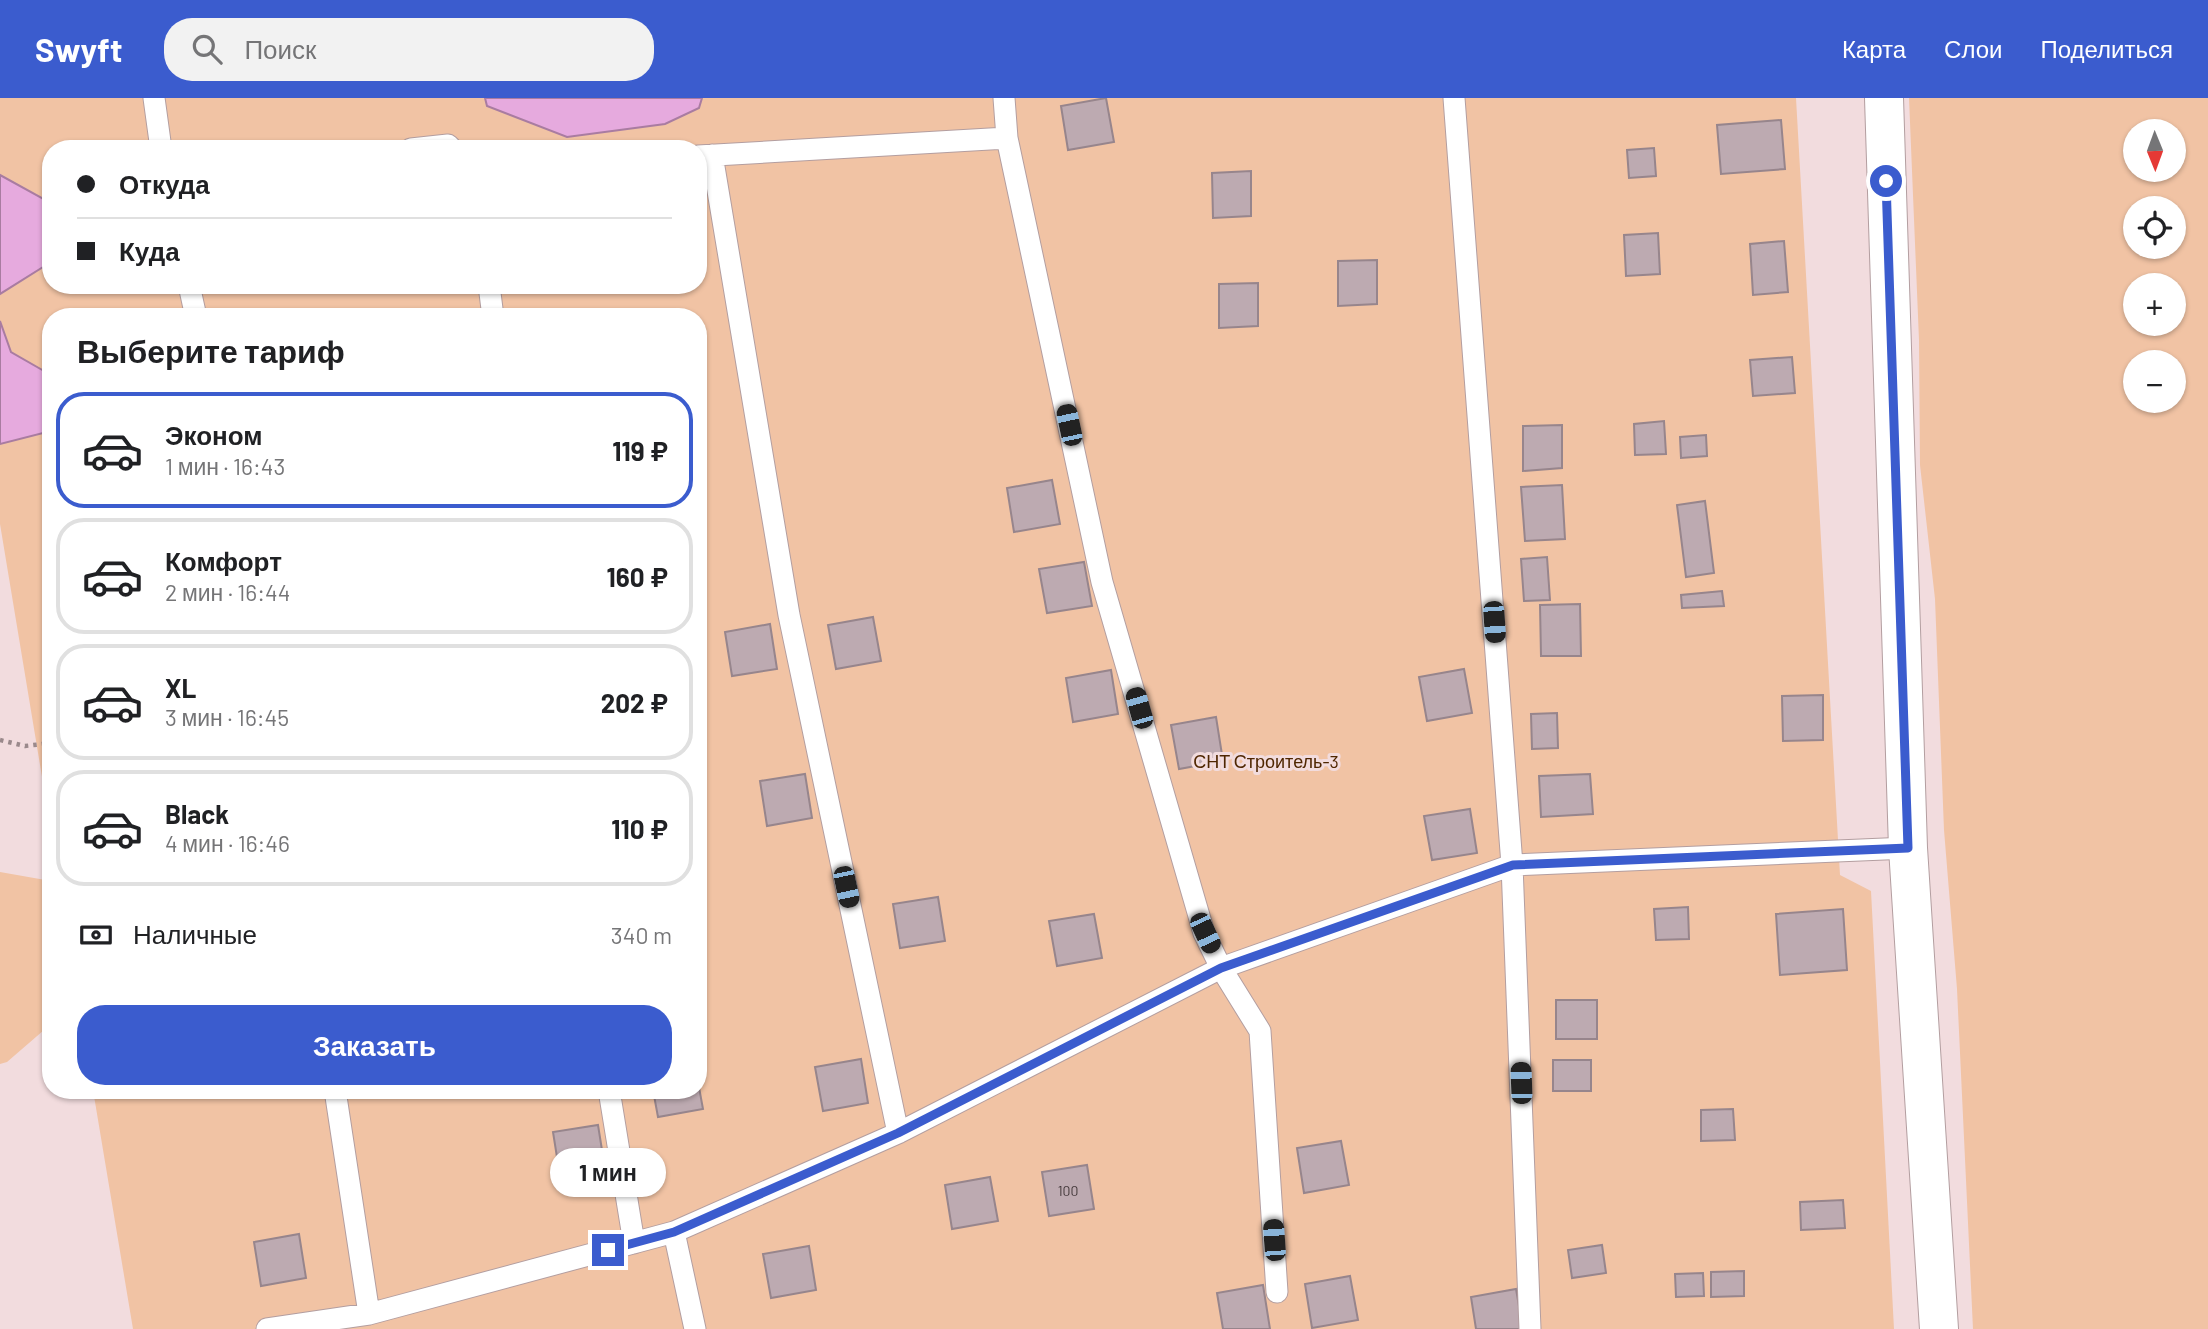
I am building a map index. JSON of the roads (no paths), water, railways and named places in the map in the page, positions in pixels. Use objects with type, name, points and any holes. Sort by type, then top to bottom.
[{"type":"street","points":[[1884,98],[1908,848],[1939,1329]]},
{"type":"lane","points":[[154,98],[160,140]]},
{"type":"lane","points":[[1004,98],[1007,138],[1102,582],[1205,933],[1221,968],[1260,1031],[1278,1292]]},
{"type":"lane","points":[[1454,98],[1513,865],[1530,1329]]},
{"type":"lane","points":[[707,156],[1007,138]]},
{"type":"lane","points":[[707,167],[789,615],[898,1133]]},
{"type":"lane","points":[[267,1329],[369,1314],[674,1232],[898,1133],[1221,968],[1513,865],[1908,848]]},
{"type":"lane","points":[[336,1099],[369,1314]]},
{"type":"lane","points":[[610,1099],[634,1243]]},
{"type":"lane","points":[[674,1232],[695,1329]]},
{"type":"park label","name":"СНТ Строитель-3","points":[[1266,761]]}]
